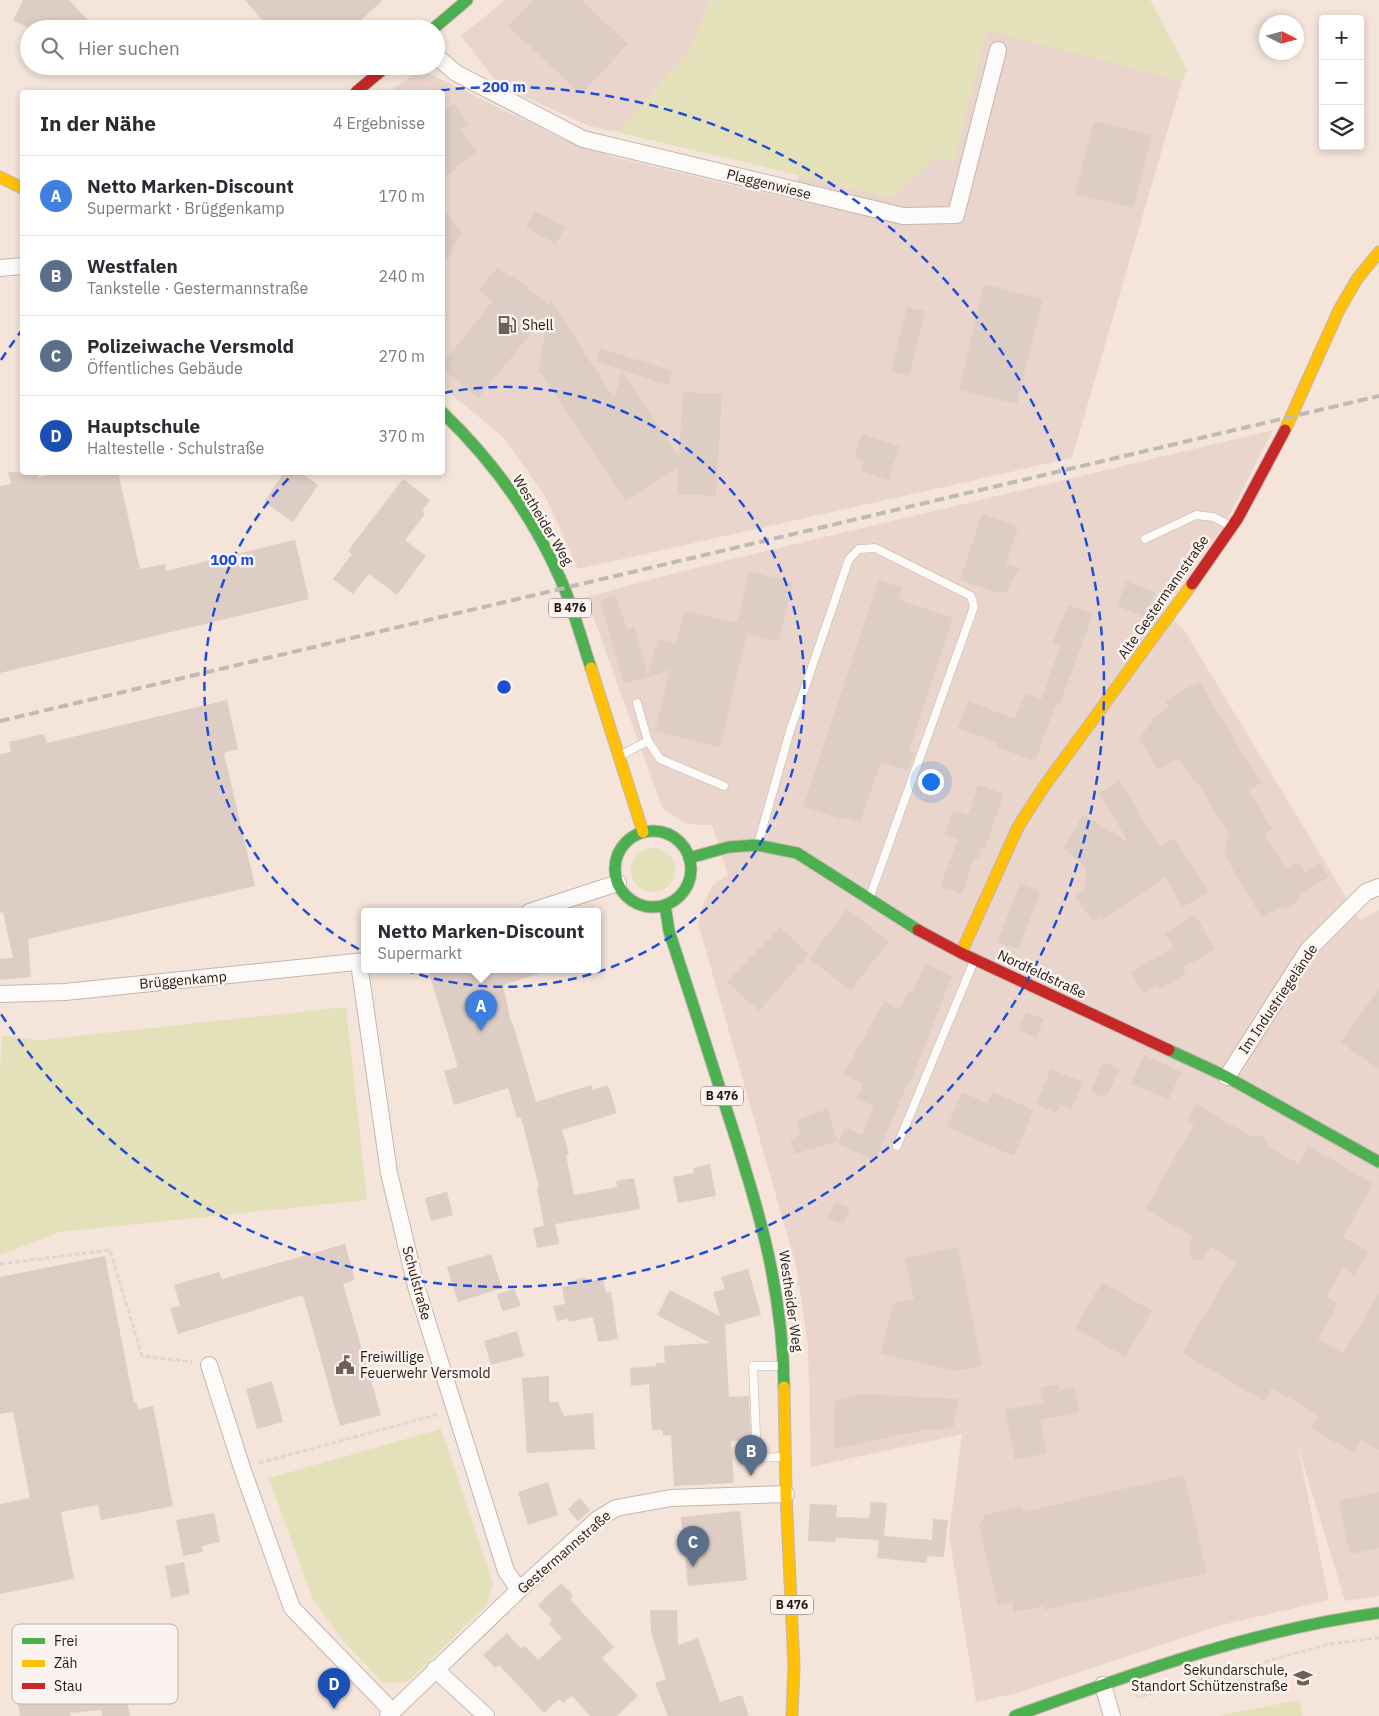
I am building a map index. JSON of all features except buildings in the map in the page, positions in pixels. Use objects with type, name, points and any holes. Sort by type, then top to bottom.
[{"type":"main road","points":[[444,20],[467,0]]},
{"type":"main road","points":[[358,90],[377,75]]},
{"type":"main road","points":[[0,177],[20,187]]},
{"type":"main road","name":"Alte Gestermannstraße","points":[[961,953],[1018,827],[1043,788],[1183,598],[1230,526],[1238,518],[1292,417],[1338,310],[1357,280],[1379,252]]},
{"type":"main road","name":"Westheider Weg","points":[[445,415],[472,441],[491,466],[526,517],[554,566],[590,665],[643,832]]},
{"type":"main road","points":[[655,831],[666,833],[680,843],[690,858],[691,868],[687,887],[681,895],[665,905],[654,907],[642,905],[624,893],[618,883],[616,864],[622,847],[632,838],[643,832],[655,831]]},
{"type":"main road","name":"Nordfeldstraße","points":[[690,858],[729,847],[757,845],[797,853],[904,923],[975,960],[1227,1077],[1379,1162]]},
{"type":"main road","name":"Westheider Weg","points":[[665,905],[669,931],[754,1196],[768,1245],[776,1288],[784,1366],[786,1494],[794,1666],[792,1716]]},
{"type":"main road","points":[[1015,1716],[1257,1634],[1347,1616],[1379,1613]]},
{"type":"street","name":"Plaggenwiese","points":[[445,64],[456,73],[583,139],[903,216],[956,215],[998,50]]},
{"type":"street","points":[[0,268],[20,266]]},
{"type":"street","points":[[541,908],[618,883]]},
{"type":"street","name":"Im Industriegelände","points":[[1227,1077],[1308,950],[1366,892],[1379,887]]},
{"type":"street","name":"Brüggenkamp","points":[[0,994],[65,992],[361,962]]},
{"type":"street","name":"Schulstraße","points":[[363,973],[390,1173],[416,1286],[506,1571],[519,1590]]},
{"type":"street","points":[[209,1365],[242,1468],[292,1608],[390,1714]]},
{"type":"street","name":"Gestermannstraße","points":[[390,1714],[519,1590],[598,1519],[616,1508],[671,1498],[786,1494]]},
{"type":"street","points":[[435,1669],[486,1716]]},
{"type":"street","points":[[1103,1685],[1112,1716]]},
{"type":"lane","points":[[1145,539],[1196,515],[1213,517],[1230,526]]},
{"type":"lane","points":[[757,845],[790,731],[849,559],[858,549],[875,548],[971,596],[974,607],[869,900]]},
{"type":"lane","points":[[637,703],[648,742],[660,759],[724,786]]},
{"type":"lane","points":[[618,757],[648,742]]},
{"type":"lane","points":[[898,1146],[975,960]]},
{"type":"lane","points":[[784,1366],[753,1366],[757,1458],[786,1457]]},
{"type":"path","points":[[776,1288],[828,1279],[842,1272],[848,1266],[898,1146]]},
{"type":"path","points":[[0,1264],[110,1250],[142,1356],[209,1365]]},
{"type":"path","points":[[242,1468],[456,1409]]},
{"type":"path","points":[[1130,1694],[1139,1697],[1329,1644],[1379,1638]]},
{"type":"shaded area","points":[[505,0],[711,0],[688,53],[617,132],[589,126],[499,85],[461,36]]},
{"type":"shaded area","points":[[711,0],[1150,0],[1187,70],[1182,81],[987,31],[953,163],[938,157],[891,197],[617,132],[688,53]]},
{"type":"shaded area","points":[[987,30],[1182,81],[1072,458],[578,569],[546,498],[506,440],[445,389],[445,90],[393,90],[412,75],[432,75],[577,146],[618,158],[793,200],[799,175],[891,197],[938,157],[953,163]]},
{"type":"shaded area","points":[[1273,430],[1226,522],[1164,610],[1184,630],[1360,920],[1379,910],[1379,1596],[1345,1601],[1297,1443],[1329,1600],[1218,1626],[1017,1693],[976,1702],[949,1534],[962,1434],[811,1467],[808,1347],[797,1269],[698,923],[705,900],[713,885],[728,875],[712,825],[697,825],[683,822],[662,807],[586,597],[687,570]]},
{"type":"shaded area","points":[[657,848],[669,854],[674,861],[674,879],[669,886],[662,891],[649,892],[637,886],[632,879],[631,866],[637,854],[644,849]]},
{"type":"shaded area","points":[[346,1007],[367,1200],[60,1232],[0,1255],[0,1070],[2,1036],[40,1040]]},
{"type":"shaded area","points":[[441,1429],[493,1583],[486,1606],[407,1682],[383,1683],[340,1637],[312,1597],[269,1478]]},
{"type":"shaded area","points":[[1299,1700],[1302,1716],[1218,1716]]},
{"type":"railway","points":[[0,721],[1379,396]]},
{"type":"traffic: fast","points":[[444,20],[467,0]]},
{"type":"traffic: fast","points":[[445,415],[477,449],[509,489],[537,532],[565,589],[591,668]]},
{"type":"traffic: fast","points":[[653,831],[667,834],[680,842],[688,855],[691,869],[688,883],[680,896],[667,904],[653,907],[639,904],[626,896],[618,883],[615,869],[618,855],[626,842],[639,834],[653,831]]},
{"type":"traffic: fast","points":[[689,858],[729,847],[757,845],[797,853],[918,930]]},
{"type":"traffic: fast","points":[[665,905],[669,931],[747,1175],[766,1243],[779,1313],[784,1387]]},
{"type":"traffic: fast","points":[[1169,1050],[1227,1077],[1379,1162]]},
{"type":"traffic: fast","points":[[1015,1716],[1194,1655],[1285,1630],[1379,1613]]},
{"type":"traffic: slow","points":[[0,177],[20,187]]},
{"type":"traffic: slow","points":[[1285,430],[1339,310],[1357,279],[1379,252]]},
{"type":"traffic: slow","points":[[961,953],[1018,827],[1043,788],[1192,584]]},
{"type":"traffic: slow","points":[[591,668],[643,832]]},
{"type":"traffic: slow","points":[[784,1387],[786,1494],[794,1666],[792,1716]]},
{"type":"traffic: jam","points":[[358,90],[376,75]]},
{"type":"traffic: jam","points":[[1192,584],[1238,518],[1285,430]]},
{"type":"traffic: jam","points":[[918,930],[961,953],[1169,1050]]},
{"type":"place","name":"Shell","points":[[507,325]]},
{"type":"place","name":"Netto Marken-Discount","points":[[481,1031]]},
{"type":"place","name":"Freiwillige Feuerwehr Versmold","points":[[345,1365]]},
{"type":"place","name":"Westfalen","points":[[751,1476]]},
{"type":"place","name":"Polizeiwache Versmold","points":[[693,1567]]},
{"type":"place","name":"Sekundarschule, Standort Schützenstraße","points":[[1303,1678]]},
{"type":"place","name":"Hauptschule","points":[[334,1709]]}]
